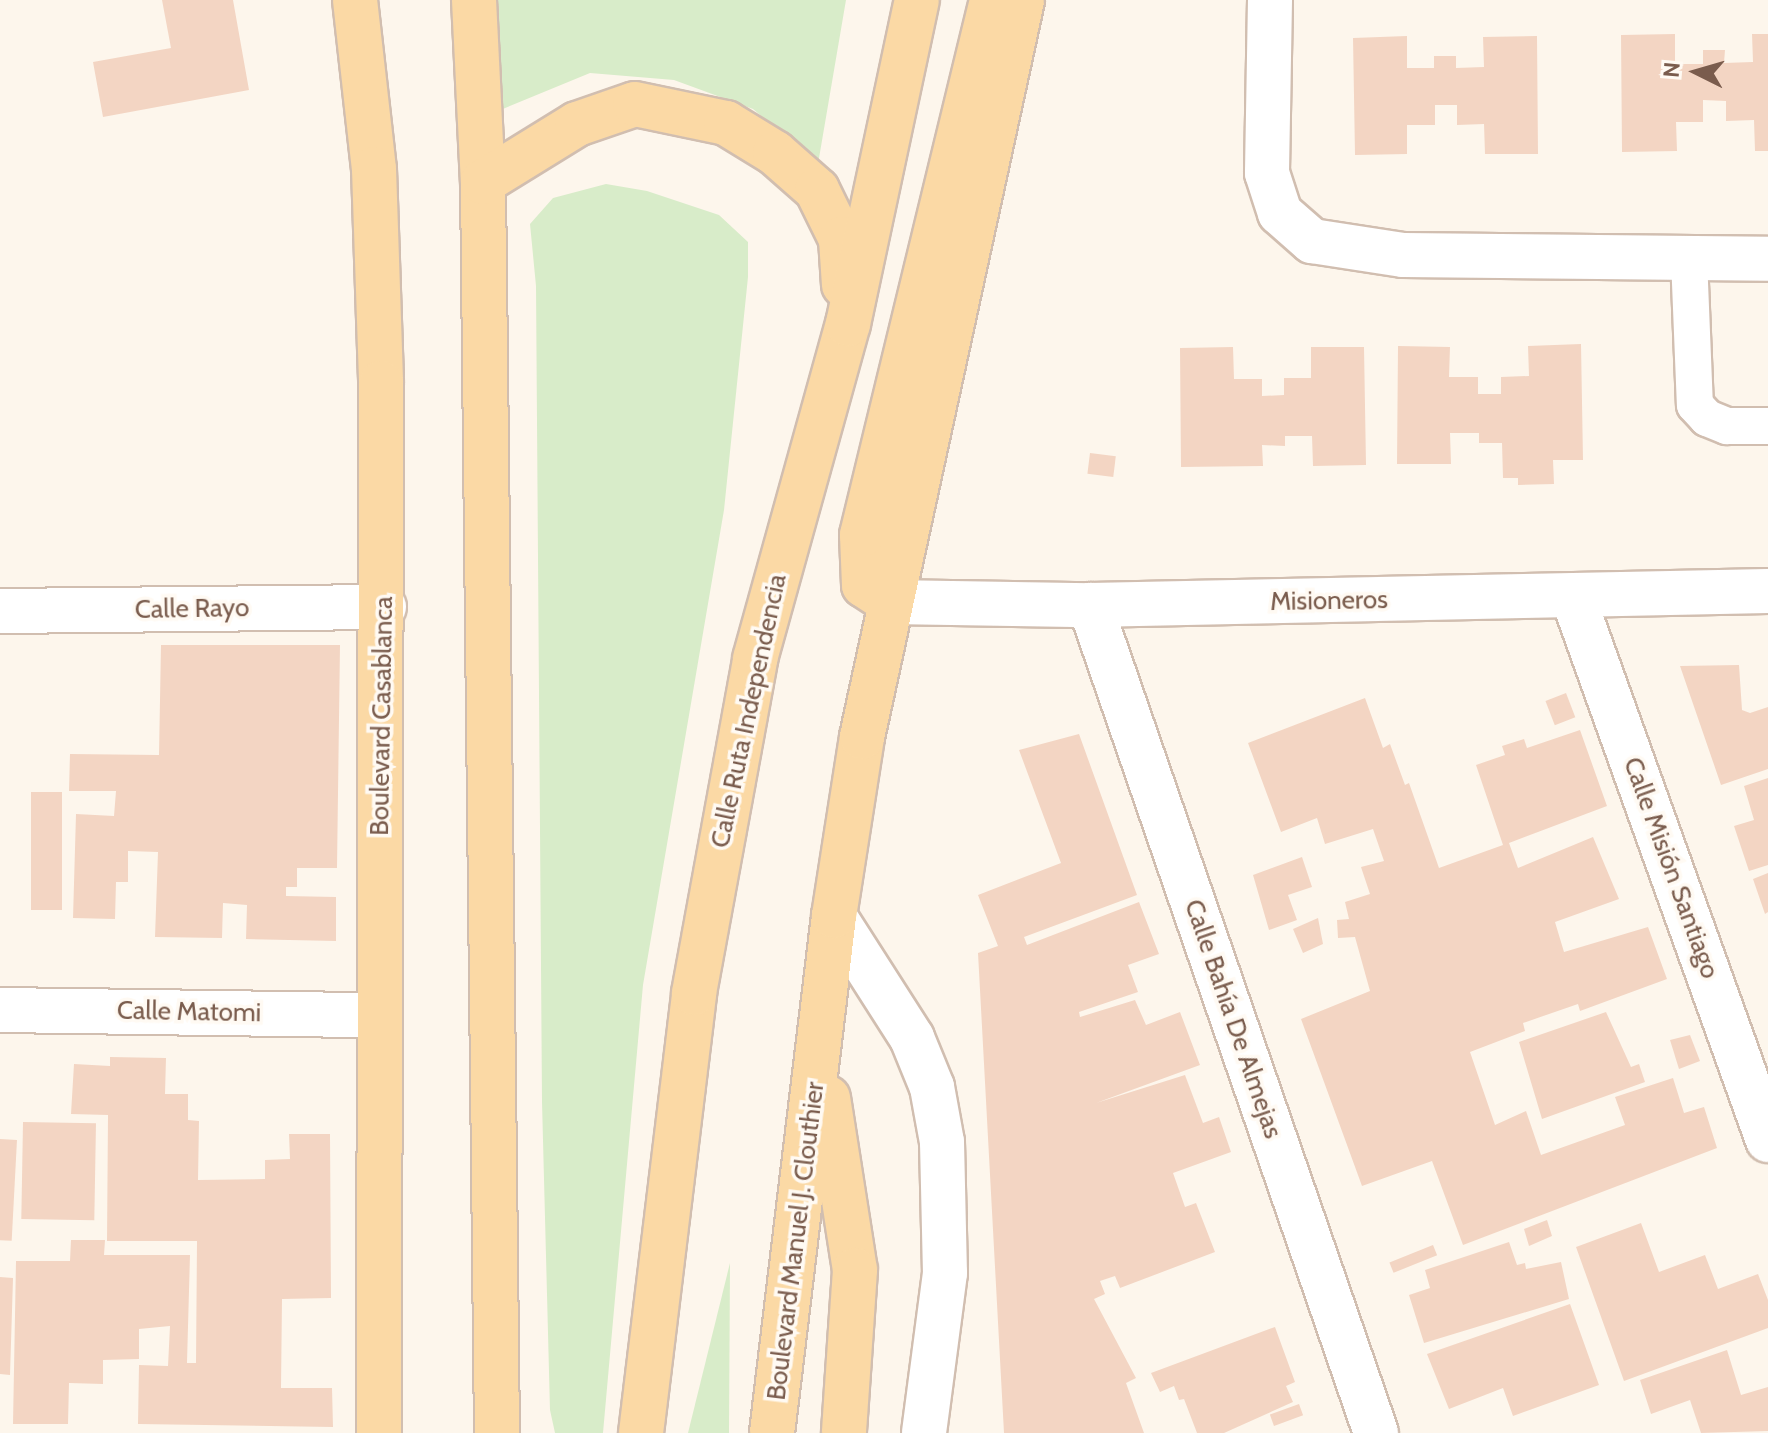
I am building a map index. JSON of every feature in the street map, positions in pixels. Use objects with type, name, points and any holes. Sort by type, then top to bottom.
[{"type":"main road","name":"Boulevard Casablanca","points":[[355,0],[374,169],[384,607],[377,1015],[379,1433]]},
{"type":"main road","points":[[474,0],[483,182],[497,1433]]},
{"type":"main road","name":"Calle Ruta Independencia","points":[[641,1433],[694,993],[755,659],[848,324],[917,0]]},
{"type":"main road","points":[[890,602],[864,585],[862,535],[992,0]]},
{"type":"main road","points":[[844,1433],[855,1270],[820,1049],[834,916],[890,602],[1022,0]]},
{"type":"main road","points":[[483,182],[577,124],[635,104],[726,123],[775,153],[817,190],[841,239],[848,324]]},
{"type":"main road","name":"Boulevard Manuel J. Clouthier","points":[[772,1433],[820,1049]]},
{"type":"street","points":[[1270,0],[1267,173],[1280,213],[1312,241],[1403,255],[1768,259]]},
{"type":"street","name":"Misioneros","points":[[890,602],[1090,605],[1768,591]]},
{"type":"street","name":"Calle Misión Santiago","points":[[1573,597],[1768,1140]]},
{"type":"street","name":"Calle Bahía De Almejas","points":[[1090,605],[1376,1433]]},
{"type":"street","name":"Calle Rayo","points":[[0,611],[384,607]]},
{"type":"street","points":[[834,916],[912,1038],[932,1087],[942,1142],[945,1273],[924,1433]]},
{"type":"street","name":"Calle Matomi","points":[[0,1010],[377,1015]]},
{"type":"lane","points":[[1689,258],[1695,405],[1707,418],[1727,426],[1768,426]]},
{"type":"green space","points":[[489,0],[846,0],[818,164],[753,109],[674,80],[590,73],[498,111]]},
{"type":"green space","points":[[606,184],[647,191],[719,215],[748,242],[748,277],[724,510],[643,985],[603,1433],[555,1433],[550,1410],[542,1102],[536,286],[530,224],[553,198]]},
{"type":"green space","points":[[730,1263],[729,1433],[688,1433]]},
{"type":"building","points":[[162,0],[233,0],[249,90],[103,117],[93,62],[171,48]]},
{"type":"building","points":[[1675,34],[1675,64],[1703,64],[1703,50],[1725,50],[1724,63],[1753,62],[1752,34],[1768,34],[1768,151],[1755,151],[1754,120],[1726,121],[1726,101],[1703,100],[1703,122],[1676,122],[1677,151],[1622,152],[1621,35]]},
{"type":"building","points":[[1407,36],[1407,68],[1434,68],[1434,56],[1456,56],[1456,68],[1484,67],[1483,37],[1537,36],[1538,154],[1485,154],[1484,124],[1457,125],[1457,105],[1435,105],[1435,125],[1407,125],[1407,154],[1355,155],[1353,38]]},
{"type":"building","points":[[1581,344],[1583,460],[1553,460],[1554,484],[1518,485],[1518,478],[1503,478],[1502,443],[1479,443],[1479,433],[1450,433],[1451,464],[1397,464],[1398,346],[1450,347],[1449,377],[1478,377],[1478,394],[1501,394],[1501,377],[1529,376],[1528,346]]},
{"type":"building","points":[[1233,347],[1234,379],[1262,379],[1262,396],[1284,395],[1284,378],[1311,378],[1311,347],[1364,347],[1366,465],[1313,466],[1312,436],[1285,436],[1285,446],[1262,445],[1263,466],[1181,467],[1180,348]]},
{"type":"building","points":[[1090,453],[1116,456],[1113,477],[1087,474]]},
{"type":"building","points":[[161,645],[340,645],[337,868],[297,868],[297,887],[286,887],[286,896],[336,897],[336,941],[246,939],[247,905],[223,903],[222,938],[155,937],[158,852],[128,851],[128,882],[116,882],[115,919],[73,918],[76,814],[114,816],[116,791],[69,791],[70,754],[159,755]]},
{"type":"building","points":[[1739,665],[1742,710],[1750,713],[1768,707],[1768,769],[1721,785],[1680,666]]},
{"type":"building","points":[[1566,693],[1575,717],[1555,725],[1545,701]]},
{"type":"building","points":[[1365,698],[1383,748],[1390,744],[1405,785],[1409,783],[1439,868],[1503,845],[1476,765],[1505,755],[1502,746],[1524,739],[1527,748],[1580,730],[1607,806],[1509,843],[1518,868],[1593,837],[1619,899],[1555,922],[1564,952],[1648,927],[1667,979],[1580,1011],[1578,1004],[1523,1023],[1525,1031],[1470,1052],[1495,1125],[1526,1111],[1541,1155],[1625,1125],[1615,1097],[1673,1078],[1684,1113],[1704,1107],[1717,1148],[1463,1245],[1432,1161],[1362,1186],[1301,1019],[1370,991],[1355,937],[1338,938],[1337,920],[1349,919],[1345,902],[1370,894],[1361,867],[1384,861],[1373,829],[1325,844],[1317,818],[1281,832],[1248,743]]},
{"type":"building","points":[[1079,734],[1137,895],[1024,937],[1027,945],[1139,902],[1159,954],[1128,965],[1138,992],[1079,1012],[1080,1017],[1135,1000],[1146,1025],[1180,1012],[1200,1065],[1096,1103],[1185,1075],[1203,1123],[1219,1117],[1231,1152],[1173,1173],[1185,1207],[1196,1203],[1215,1252],[1120,1288],[1115,1276],[1100,1281],[1105,1294],[1094,1299],[1136,1378],[1126,1383],[1144,1433],[1004,1433],[978,953],[998,946],[978,895],[1061,863],[1019,750]]},
{"type":"building","points":[[1768,778],[1768,865],[1749,871],[1734,826],[1754,820],[1744,786]]},
{"type":"building","points":[[31,792],[62,792],[62,910],[31,910]]},
{"type":"building","points":[[1302,857],[1312,887],[1288,895],[1297,920],[1269,930],[1253,875]]},
{"type":"building","points":[[1768,873],[1768,912],[1765,914],[1753,879]]},
{"type":"building","points":[[1318,918],[1323,944],[1303,953],[1293,929]]},
{"type":"building","points":[[1606,1012],[1631,1067],[1639,1064],[1645,1082],[1542,1119],[1519,1042]]},
{"type":"building","points":[[1690,1035],[1700,1061],[1679,1069],[1670,1040]]},
{"type":"building","points":[[110,1057],[166,1058],[165,1094],[188,1094],[188,1120],[199,1121],[198,1180],[265,1179],[265,1160],[290,1159],[289,1134],[330,1134],[331,1298],[282,1299],[281,1388],[332,1388],[333,1427],[138,1424],[139,1365],[168,1366],[170,1326],[139,1329],[139,1359],[103,1360],[103,1384],[69,1383],[68,1424],[13,1424],[16,1261],[70,1261],[71,1240],[105,1240],[104,1255],[190,1255],[187,1363],[196,1363],[197,1241],[107,1241],[108,1115],[71,1114],[74,1064],[110,1066]]},
{"type":"building","points":[[23,1122],[96,1123],[94,1220],[21,1219]]},
{"type":"building","points":[[0,1139],[17,1140],[12,1241],[0,1240]]},
{"type":"building","points":[[1547,1220],[1552,1236],[1529,1246],[1524,1229]]},
{"type":"building","points":[[1641,1223],[1659,1272],[1705,1255],[1718,1289],[1758,1274],[1768,1300],[1768,1328],[1624,1381],[1576,1247]]},
{"type":"building","points":[[1509,1242],[1517,1265],[1525,1263],[1526,1269],[1561,1262],[1569,1299],[1424,1343],[1409,1295],[1430,1288],[1425,1270]]},
{"type":"building","points":[[1433,1245],[1437,1255],[1394,1273],[1389,1263]]},
{"type":"building","points":[[0,1277],[13,1278],[10,1375],[0,1374]]},
{"type":"building","points":[[1570,1304],[1599,1385],[1513,1416],[1503,1388],[1449,1409],[1427,1354]]},
{"type":"building","points":[[1275,1327],[1295,1382],[1286,1386],[1293,1402],[1224,1433],[1197,1433],[1184,1399],[1179,1400],[1174,1386],[1160,1392],[1151,1373]]},
{"type":"building","points":[[1727,1350],[1741,1395],[1768,1387],[1768,1431],[1701,1433],[1690,1400],[1651,1414],[1640,1380]]},
{"type":"building","points":[[1299,1404],[1303,1415],[1274,1426],[1270,1415]]}]
